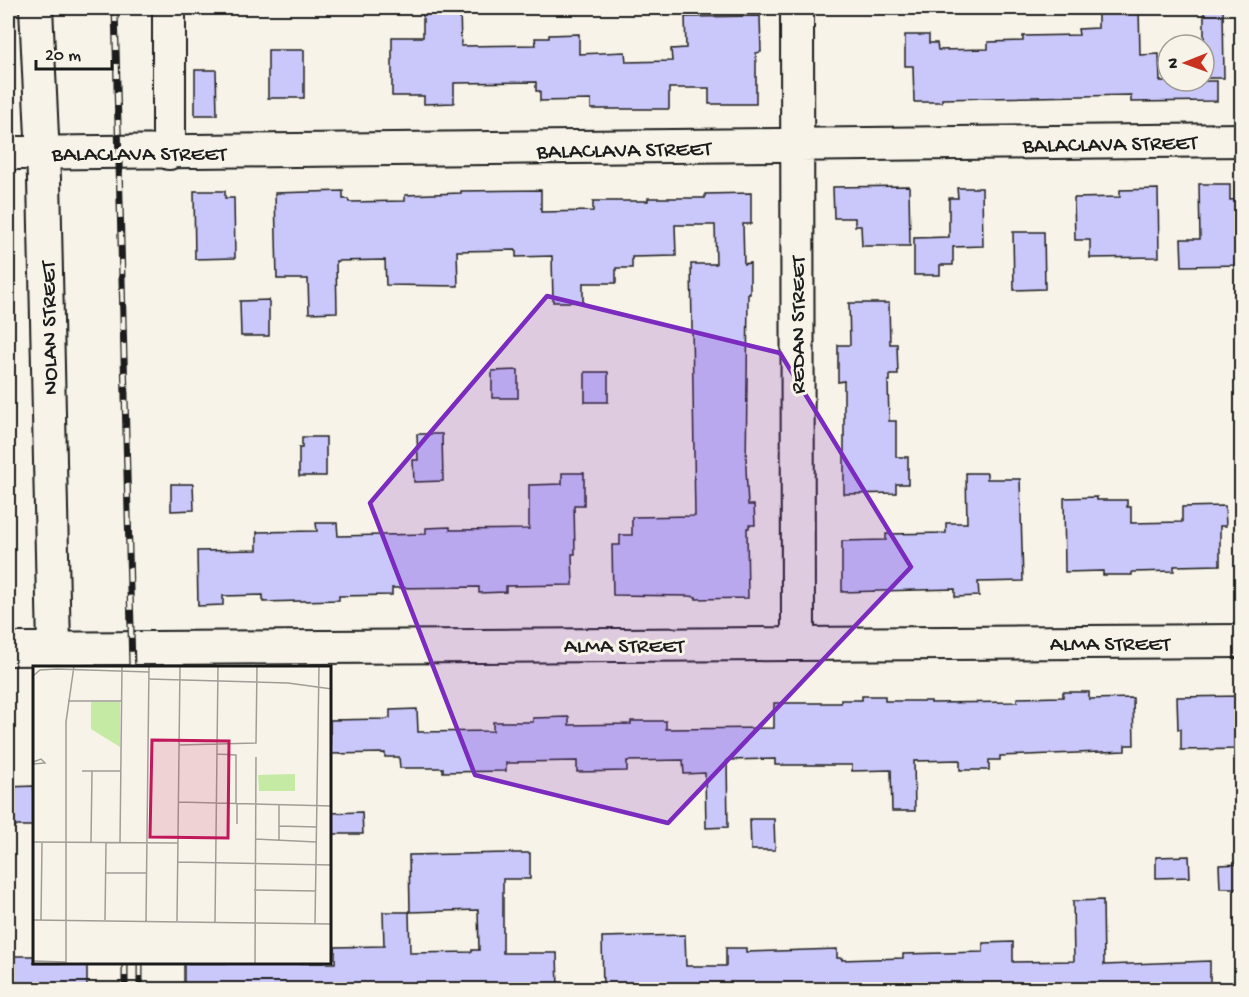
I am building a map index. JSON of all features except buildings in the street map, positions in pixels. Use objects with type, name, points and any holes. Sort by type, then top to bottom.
[{"type":"street","name":"NOLAN STREET","points":[[36,8],[43,153],[54,648]]},
{"type":"street","points":[[169,8],[169,153]]},
{"type":"street","name":"REDAN STREET","points":[[797,8],[798,643]]},
{"type":"street","name":"BALACLAVA STREET","points":[[8,153],[1242,140]]},
{"type":"street","name":"ALMA STREET","points":[[8,649],[1242,641]]},
{"type":"highlighted area","points":[[547,296],[780,353],[911,567],[668,823],[475,775],[370,503]]},
{"type":"railway","points":[[115,8],[132,666]]},
{"type":"railway","points":[[125,964],[125,990]]},
{"type":"railway","points":[[140,964],[140,990]]}]
